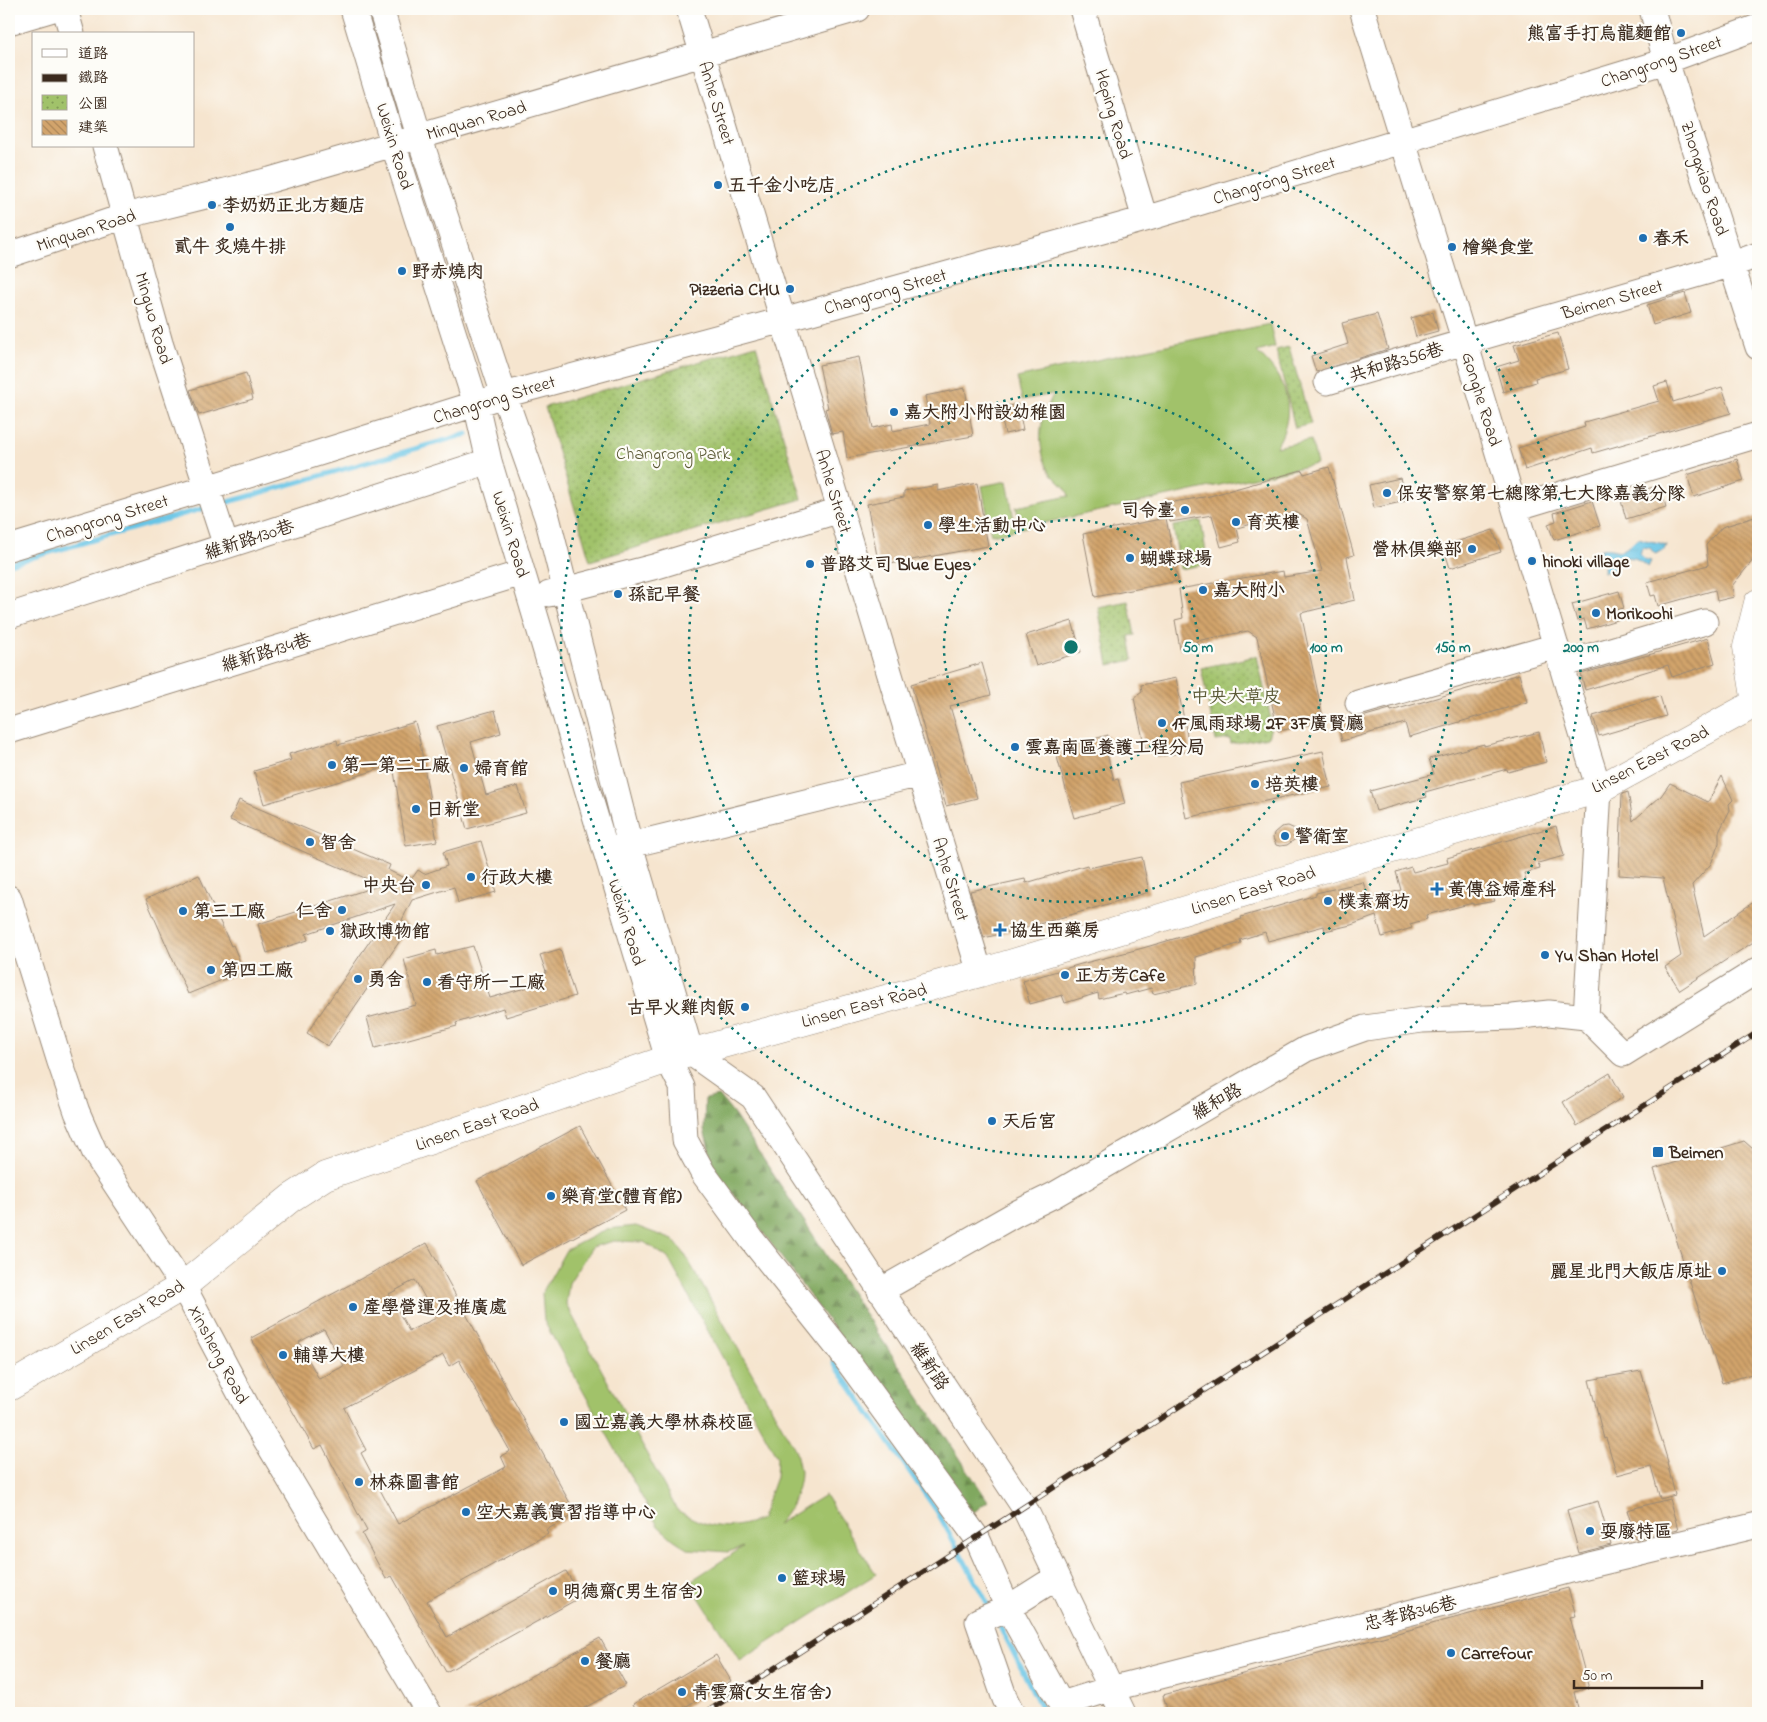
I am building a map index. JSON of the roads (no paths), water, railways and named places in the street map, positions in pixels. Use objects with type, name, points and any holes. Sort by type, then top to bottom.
[{"type":"main road","points":[[1758,603],[1747,647],[1758,705]]},
{"type":"main road","name":"Linsen East Road","points":[[9,1387],[183,1286],[291,1198],[325,1176],[679,1056],[980,973],[1278,882],[1599,789],[1758,705]]},
{"type":"street","points":[[9,22],[54,9]]},
{"type":"street","points":[[65,9],[71,32]]},
{"type":"street","name":"Weixin Road","points":[[353,9],[476,404],[489,461],[606,851],[679,1056]]},
{"type":"street","name":"Weixin Road","points":[[381,9],[418,136],[547,518],[630,846],[679,1056]]},
{"type":"street","name":"Anhe Street","points":[[689,9],[980,973]]},
{"type":"street","name":"Minquan Road","points":[[9,255],[125,216],[270,180],[857,9]]},
{"type":"street","name":"Heping Road","points":[[1082,9],[1145,219]]},
{"type":"street","name":"Gonghe Road","points":[[1362,9],[1465,341],[1599,789]]},
{"type":"street","name":"Zhongxiao Road","points":[[1652,9],[1666,61],[1733,264],[1758,347]]},
{"type":"street","name":"Changrong Street","points":[[9,548],[504,395],[783,320],[1145,219],[1666,61],[1758,27]]},
{"type":"street","name":"Minguo Road","points":[[106,148],[160,343],[226,546]]},
{"type":"street","name":"Beimen Street","points":[[1465,341],[1733,264],[1758,255]]},
{"type":"street","name":"共和路356巷","points":[[1327,382],[1465,341]]},
{"type":"street","points":[[1514,508],[1758,435]]},
{"type":"street","name":"維新路130巷","points":[[9,616],[489,461]]},
{"type":"street","points":[[530,599],[657,566],[840,510]]},
{"type":"street","name":"維新路134巷","points":[[9,731],[522,573]]},
{"type":"street","points":[[1358,703],[1705,622]]},
{"type":"street","points":[[606,851],[920,774]]},
{"type":"street","points":[[1599,789],[1586,1017],[1623,1054],[1758,970]]},
{"type":"street","name":"Xinsheng Road","points":[[9,898],[60,1062],[77,1112],[95,1153],[183,1286],[254,1420],[429,1713]]},
{"type":"street","name":"維和路","points":[[880,1291],[1017,1213],[1054,1195],[1306,1049],[1365,1028],[1422,1020],[1513,1017],[1549,1013],[1586,1017]]},
{"type":"street","points":[[679,1056],[686,1140],[703,1173],[752,1240],[839,1349],[977,1538],[1008,1608],[1064,1708]]},
{"type":"street","name":"維新路","points":[[679,1056],[753,1097],[1024,1507],[1123,1713]]},
{"type":"street","name":"忠孝路346巷","points":[[1064,1708],[1110,1689],[1590,1565],[1758,1525]]},
{"type":"street","points":[[1012,1713],[1005,1699],[978,1621],[1008,1608],[1057,1577]]},
{"type":"water","points":[[1639,538],[1666,545],[1664,550],[1655,554],[1650,548],[1642,547],[1640,554],[1644,559],[1651,561],[1648,567],[1635,558],[1622,557],[1615,570],[1604,572],[1604,565],[1598,559],[1601,549],[1622,550]]},
{"type":"waterway","points":[[218,505],[467,434]]},
{"type":"waterway","points":[[9,564],[205,508]]},
{"type":"waterway","points":[[834,1363],[937,1511],[990,1608]]},
{"type":"waterway","points":[[997,1620],[1044,1713]]},
{"type":"railway","points":[[705,1713],[1758,1032]]},
{"type":"place","name":"熊富手打烏龍麵館","points":[[1681,33]]},
{"type":"place","name":"五千金小吃店","points":[[718,185]]},
{"type":"place","name":"李奶奶正北方麵店","points":[[212,205]]},
{"type":"place","name":"貳牛 炙燒牛排","points":[[230,227]]},
{"type":"place","name":"春禾","points":[[1643,238]]},
{"type":"place","name":"檜樂食堂","points":[[1452,247]]},
{"type":"place","name":"野赤燒肉","points":[[402,271]]},
{"type":"place","name":"Pizzeria CHU","points":[[790,289]]},
{"type":"place","name":"嘉大附小附設幼稚園","points":[[894,412]]},
{"type":"place","name":"保安警察第七總隊第七大隊嘉義分隊","points":[[1387,493]]},
{"type":"place","name":"司令臺","points":[[1185,510]]},
{"type":"place","name":"育英樓","points":[[1236,522]]},
{"type":"place","name":"學生活動中心","points":[[928,525]]},
{"type":"place","name":"營林俱樂部","points":[[1472,549]]},
{"type":"place","name":"蝴蝶球場","points":[[1130,558]]},
{"type":"place","name":"hinoki village","points":[[1532,561]]},
{"type":"place","name":"普路艾司 Blue Eyes","points":[[810,564]]},
{"type":"place","name":"嘉大附小","points":[[1203,590]]},
{"type":"place","name":"孫記早餐","points":[[618,594]]},
{"type":"place","name":"Morikoohi","points":[[1596,613]]},
{"type":"place","name":"1F風雨球場 2F 3F廣賢廳","points":[[1162,723]]},
{"type":"place","name":"雲嘉南區養護工程分局","points":[[1015,747]]},
{"type":"place","name":"第一第二工廠","points":[[332,765]]},
{"type":"place","name":"婦育館","points":[[464,768]]},
{"type":"place","name":"培英樓","points":[[1255,784]]},
{"type":"place","name":"日新堂","points":[[416,809]]},
{"type":"place","name":"警衛室","points":[[1285,836]]},
{"type":"place","name":"智舍","points":[[310,842]]},
{"type":"place","name":"行政大樓","points":[[471,877]]},
{"type":"place","name":"中央台","points":[[426,885]]},
{"type":"place","name":"黃傳益婦產科","points":[[1437,889]]},
{"type":"place","name":"樸素齋坊","points":[[1328,901]]},
{"type":"place","name":"仁舍","points":[[342,910]]},
{"type":"place","name":"第三工廠","points":[[183,911]]},
{"type":"place","name":"協生西藥房","points":[[1000,930]]},
{"type":"place","name":"獄政博物館","points":[[330,931]]},
{"type":"place","name":"Yu Shan Hotel","points":[[1545,955]]},
{"type":"place","name":"第四工廠","points":[[211,970]]},
{"type":"place","name":"正方芳Cafe","points":[[1065,975]]},
{"type":"place","name":"勇舍","points":[[358,979]]},
{"type":"place","name":"看守所一工廠","points":[[427,982]]},
{"type":"place","name":"古早火雞肉飯","points":[[745,1007]]},
{"type":"place","name":"天后宮","points":[[992,1121]]},
{"type":"place","name":"Beimen","points":[[1658,1152]]},
{"type":"place","name":"樂育堂(體育館)","points":[[551,1196]]},
{"type":"place","name":"麗星北門大飯店原址","points":[[1722,1271]]},
{"type":"place","name":"產學營運及推廣處","points":[[353,1307]]},
{"type":"place","name":"輔導大樓","points":[[283,1355]]},
{"type":"place","name":"國立嘉義大學林森校區","points":[[564,1422]]},
{"type":"place","name":"林森圖書館","points":[[359,1482]]},
{"type":"place","name":"空大嘉義實習指導中心","points":[[466,1512]]},
{"type":"place","name":"耍廢特區","points":[[1590,1531]]},
{"type":"place","name":"籃球場","points":[[782,1578]]},
{"type":"place","name":"明德齋(男生宿舍)","points":[[553,1591]]},
{"type":"place","name":"Carrefour","points":[[1451,1653]]},
{"type":"place","name":"餐廳","points":[[585,1661]]},
{"type":"place","name":"青雲齋(女生宿舍)","points":[[682,1692]]},
{"type":"park label","name":"Changrong Park","points":[[673,453]]},
{"type":"park label","name":"中央大草皮","points":[[1236,696]]}]
